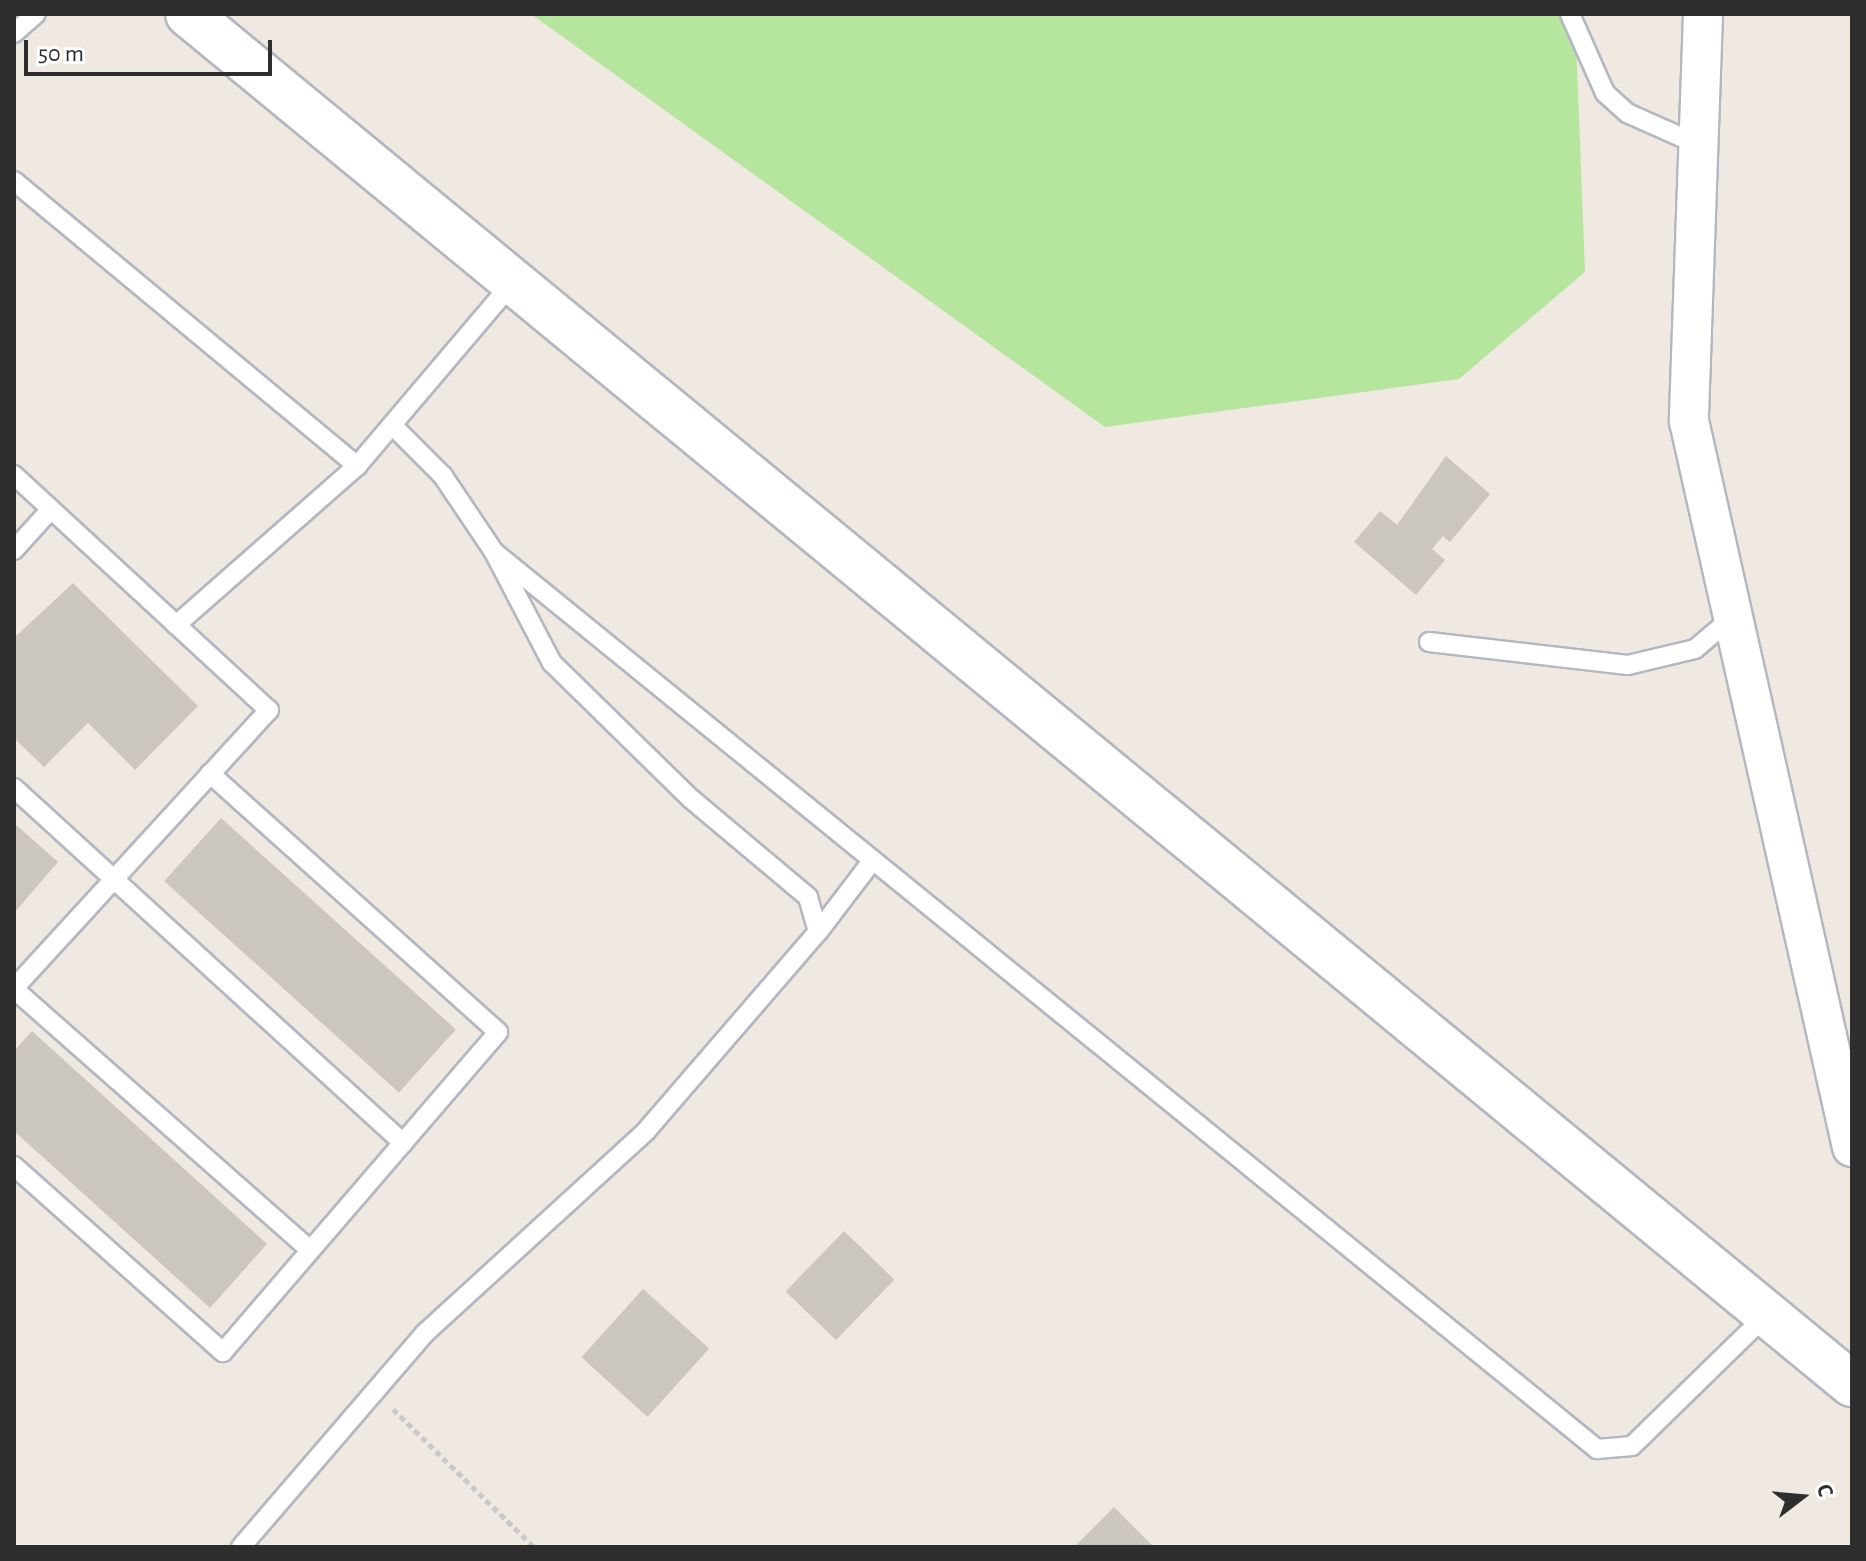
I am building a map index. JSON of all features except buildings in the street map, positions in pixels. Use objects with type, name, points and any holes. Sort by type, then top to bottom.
[{"type":"main road","points":[[188,14],[515,280],[1765,1316],[1852,1384]]},
{"type":"street","points":[[1703,14],[1689,421],[1852,1147]]},
{"type":"lane","points":[[14,33],[36,14]]},
{"type":"lane","points":[[1570,14],[1605,93],[1627,113],[1697,144]]},
{"type":"lane","points":[[14,181],[357,466]]},
{"type":"lane","points":[[176,625],[357,466],[515,280]]},
{"type":"lane","points":[[392,425],[443,476],[494,552],[552,663],[690,798],[808,897],[818,932]]},
{"type":"lane","points":[[14,475],[269,710],[14,989],[310,1250]]},
{"type":"lane","points":[[14,550],[51,509]]},
{"type":"lane","points":[[494,552],[1597,1449],[1632,1446],[1765,1316]]},
{"type":"lane","points":[[1429,642],[1628,665],[1695,649],[1734,616]]},
{"type":"lane","points":[[14,1166],[223,1352],[498,1032],[210,774]]},
{"type":"lane","points":[[14,788],[403,1143]]},
{"type":"lane","points":[[241,1547],[425,1333],[646,1131],[818,932],[872,861]]},
{"type":"path","points":[[375,1392],[534,1547]]},
{"type":"green space","points":[[531,14],[1575,14],[1585,272],[1459,379],[1105,427]]}]
